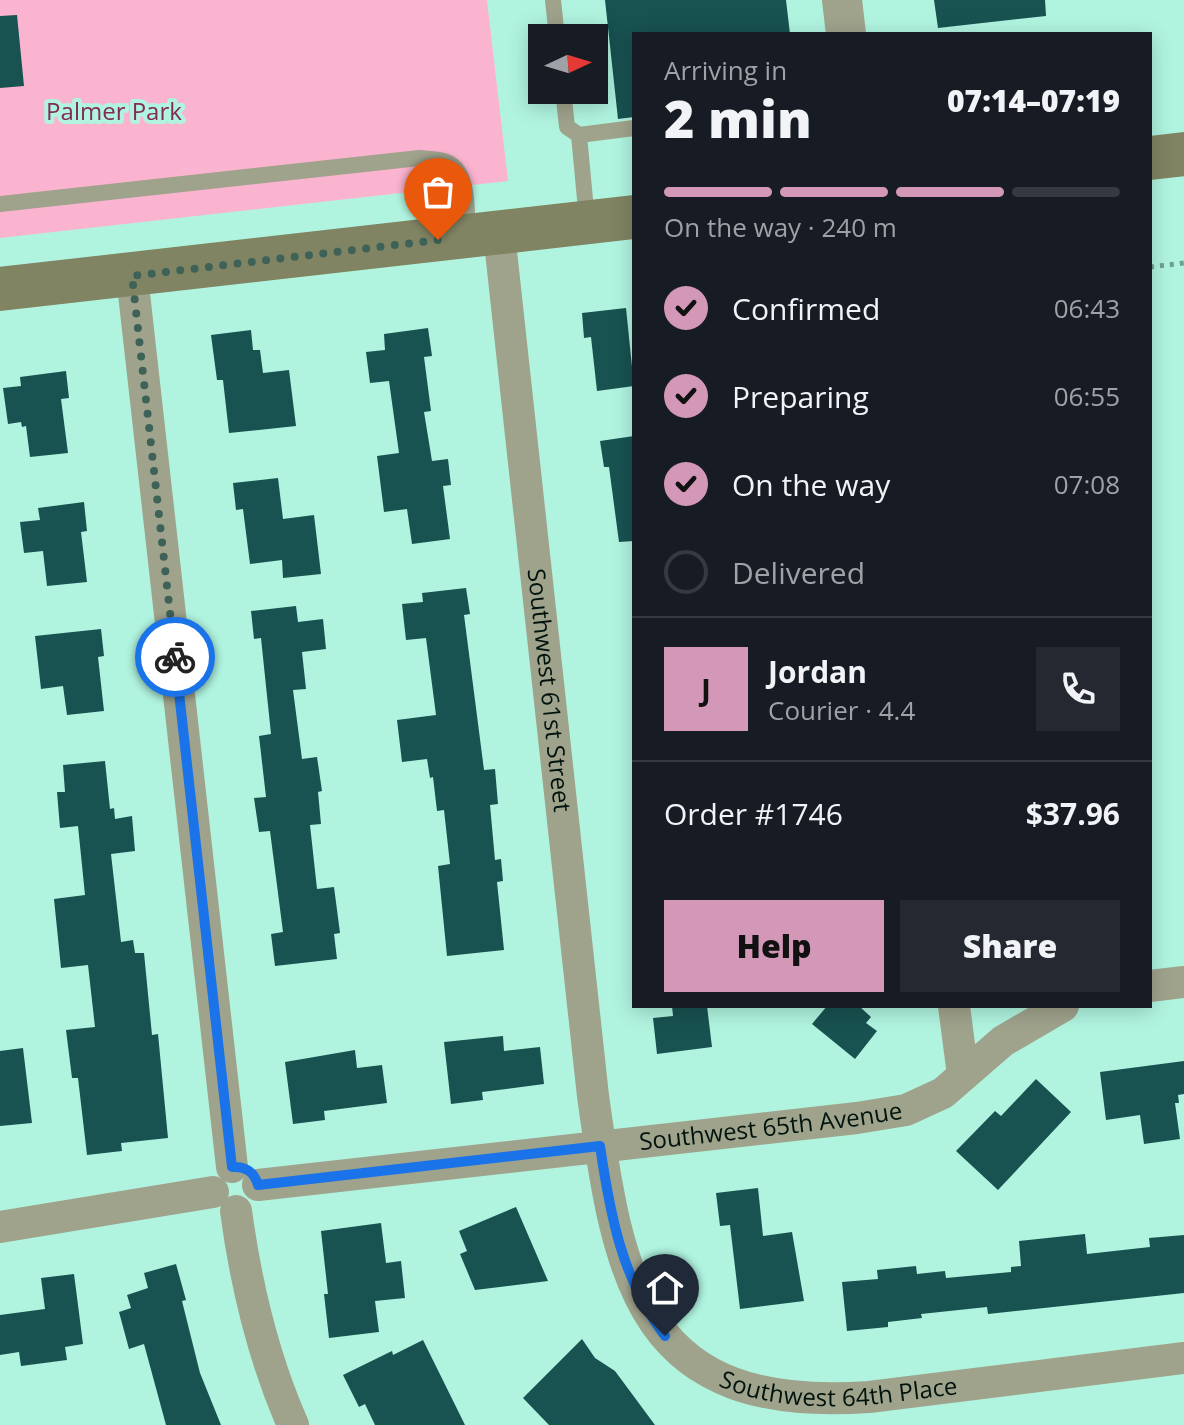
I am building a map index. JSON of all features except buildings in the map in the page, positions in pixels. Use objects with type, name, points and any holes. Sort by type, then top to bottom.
[{"type":"main road","points":[[1152,158],[1184,154]]},
{"type":"main road","points":[[0,289],[632,217]]},
{"type":"street","points":[[842,0],[846,32]]},
{"type":"street","name":"Southwest 61st Street","points":[[484,235],[600,1146]]},
{"type":"street","points":[[132,276],[227,1190],[259,1329],[276,1386],[293,1425]]},
{"type":"street","points":[[1152,986],[1184,982]]},
{"type":"street","points":[[954,1008],[963,1075]]},
{"type":"street","name":"Southwest 65th Avenue","points":[[227,1190],[245,1168],[258,1185],[883,1114],[925,1102],[943,1093],[1003,1041],[1060,1008]]},
{"type":"street","name":"Southwest 64th Place","points":[[600,1146],[626,1269],[638,1295],[652,1318],[680,1351],[699,1367],[741,1387],[799,1399],[846,1398],[1184,1358]]},
{"type":"street","points":[[0,1227],[227,1190]]},
{"type":"lane","points":[[553,0],[556,24]]},
{"type":"lane","points":[[565,104],[567,127],[579,135],[632,128]]},
{"type":"lane","points":[[579,135],[588,223]]},
{"type":"lane","points":[[0,204],[419,158],[447,162],[459,171],[484,235]]},
{"type":"path","points":[[1152,267],[1184,263]]},
{"type":"green space","name":"Palmer Park","points":[[0,0],[487,0],[508,181],[0,238]]},
{"type":"way so far","points":[[175,657],[132,276],[438,240]]},
{"type":"route","points":[[175,657],[232,1167],[251,1172],[258,1185],[600,1146],[606,1189],[626,1269],[638,1295],[665,1336]]}]
